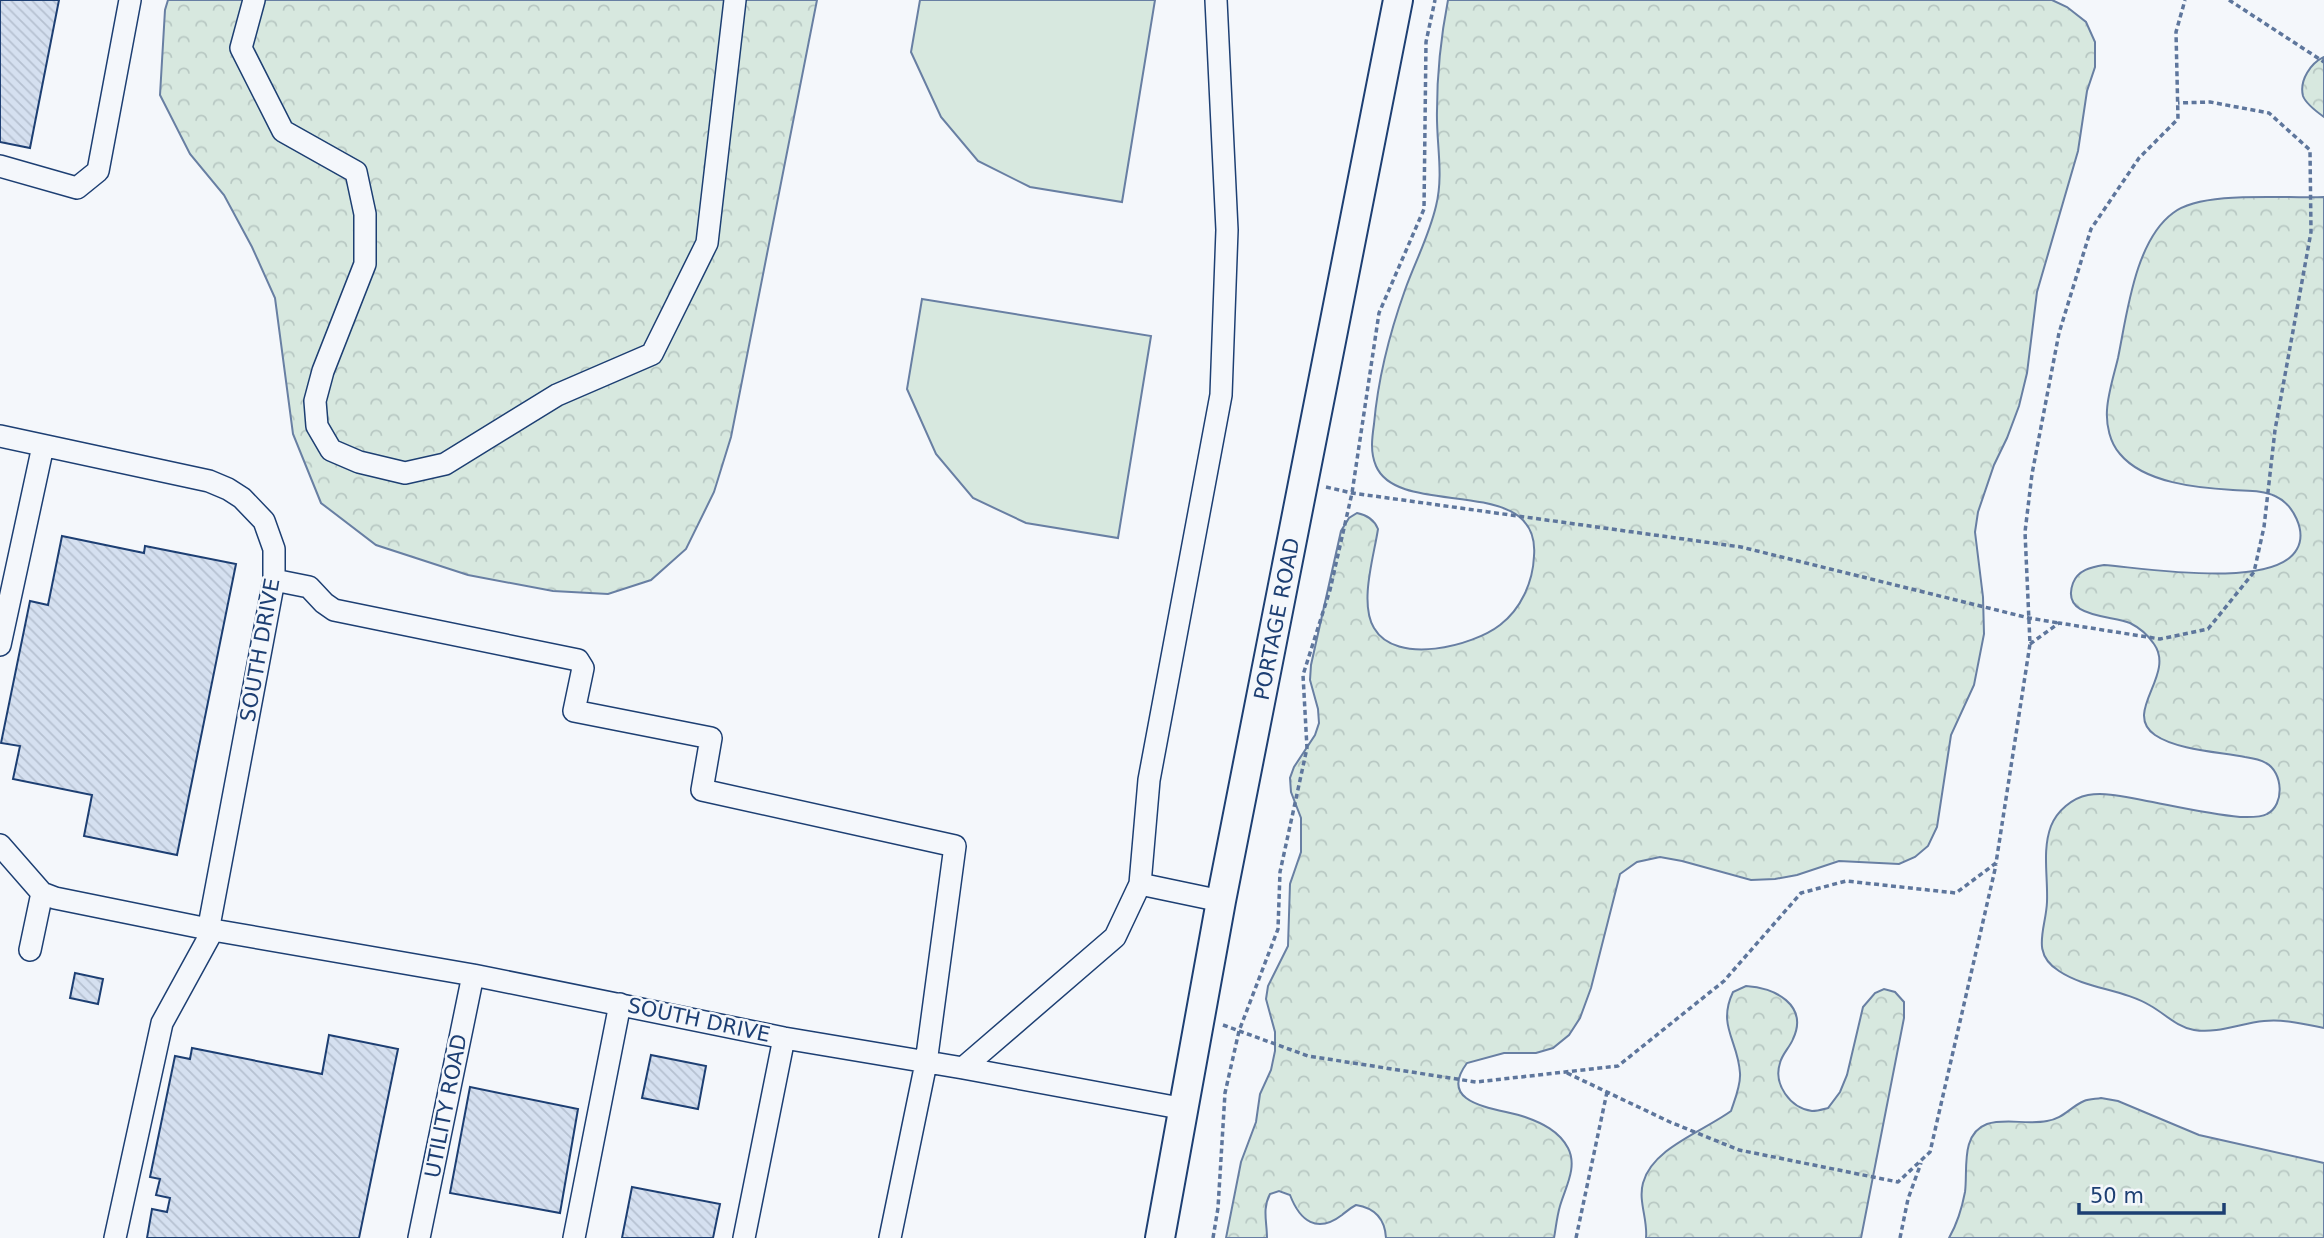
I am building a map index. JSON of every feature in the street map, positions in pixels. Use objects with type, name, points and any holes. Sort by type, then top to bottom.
[{"type":"main road","name":"PORTAGE ROAD","points":[[1160,1238],[1222,901],[1398,0]]},
{"type":"street","points":[[0,166],[77,188],[98,171],[130,0]]},
{"type":"street","points":[[254,0],[241,48],[283,131],[356,172],[365,214],[365,264],[323,371],[315,401],[317,426],[331,450],[359,462],[405,473],[445,464],[557,395],[652,354],[707,243],[735,0]]},
{"type":"street","points":[[963,1068],[1115,937],[1140,884],[1149,780],[1221,395],[1227,230],[1216,0]]},
{"type":"street","name":"SOUTH DRIVE","points":[[0,436],[209,481],[242,498],[264,521],[274,549],[274,580],[209,926],[213,930]]},
{"type":"street","points":[[0,645],[43,446]]},
{"type":"street","points":[[274,580],[309,587],[334,610],[578,660],[583,668],[575,710],[711,738],[702,790],[955,846],[926,1063],[890,1238]]},
{"type":"street","points":[[0,845],[42,893],[30,950]]},
{"type":"street","points":[[1140,884],[1222,901]]},
{"type":"street","name":"SOUTH DRIVE","points":[[42,893],[67,902],[472,975],[784,1038],[1185,1109]]},
{"type":"street","points":[[115,1238],[162,1023],[213,930]]},
{"type":"street","name":"UTILITY ROAD","points":[[419,1238],[472,975]]},
{"type":"street","points":[[574,1238],[621,1004]]},
{"type":"street","points":[[744,1238],[784,1038]]},
{"type":"path","points":[[1213,1238],[1218,1208],[1225,1093],[1239,1031],[1278,929],[1280,872],[1307,748],[1303,674],[1330,590],[1352,493],[1379,313],[1424,209],[1426,42],[1436,0]]},
{"type":"path","points":[[1565,1072],[1670,1122],[1740,1150],[1898,1182],[1930,1152],[1996,863],[2030,644],[2025,531],[2032,474],[2059,333],[2091,229],[2139,158],[2178,119],[2176,32],[2185,0]]},
{"type":"path","points":[[2229,0],[2324,62]]},
{"type":"path","points":[[1304,482],[1352,493],[1741,547],[2029,618],[2059,623],[2160,639],[2208,628],[2254,572],[2264,527],[2275,430],[2311,232],[2310,150],[2269,113],[2210,102],[2178,103]]},
{"type":"path","points":[[2030,644],[2059,623]]},
{"type":"path","points":[[1201,1018],[1308,1056],[1476,1082],[1618,1066],[1724,981],[1801,893],[1846,881],[1956,893],[1996,863]]},
{"type":"path","points":[[1576,1238],[1607,1092]]},
{"type":"path","points":[[1900,1238],[1908,1199],[1922,1160]]},
{"type":"green space","points":[[168,0],[817,0],[731,437],[714,492],[686,549],[651,580],[608,594],[553,591],[468,575],[376,545],[321,503],[293,434],[275,298],[224,195],[190,154],[160,95],[165,10]]},
{"type":"green space","points":[[920,0],[1155,0],[1122,202],[1030,187],[978,161],[941,117],[911,52]]},
{"type":"green space","points":[[1448,0],[2052,0],[2067,7],[2086,22],[2095,42],[2095,67],[2087,91],[2078,151],[2037,292],[2027,373],[2019,406],[1978,512],[1975,532],[1983,597],[1984,634],[1974,685],[1951,735],[1937,827],[1928,846],[1915,857],[1899,864],[1839,861],[1797,875],[1775,879],[1751,880],[1660,857],[1637,862],[1620,874],[1591,988],[1580,1018],[1569,1035],[1553,1048],[1536,1053],[1504,1053],[1467,1063],[1459,1077],[1459,1088],[1464,1097],[1474,1103],[1544,1125],[1555,1132],[1568,1148],[1571,1170],[1554,1238],[1386,1238],[1384,1225],[1369,1209],[1356,1205],[1333,1221],[1317,1224],[1304,1218],[1290,1195],[1279,1191],[1270,1194],[1266,1205],[1267,1238],[1226,1238],[1241,1162],[1256,1122],[1260,1094],[1271,1070],[1275,1051],[1275,1032],[1266,999],[1268,986],[1288,946],[1290,884],[1301,852],[1301,818],[1291,792],[1290,778],[1319,723],[1310,680],[1311,665],[1341,531],[1349,518],[1357,513],[1370,518],[1378,529],[1368,593],[1370,618],[1374,628],[1385,640],[1399,647],[1435,649],[1488,633],[1507,619],[1520,603],[1533,566],[1530,530],[1516,514],[1493,505],[1411,491],[1390,482],[1376,466],[1373,456],[1372,440],[1378,390],[1385,356],[1405,290],[1430,228],[1438,194],[1438,83]]},
{"type":"green space","points":[[2324,57],[2324,117],[2307,102],[2302,90],[2307,73]]},
{"type":"green space","points":[[2246,197],[2324,197],[2324,1028],[2272,1021],[2212,1031],[2194,1030],[2177,1023],[2140,1000],[2081,982],[2050,964],[2042,948],[2042,940],[2047,902],[2047,844],[2051,826],[2057,815],[2071,802],[2095,794],[2122,796],[2228,816],[2261,816],[2273,810],[2277,804],[2279,781],[2272,767],[2262,761],[2186,747],[2155,735],[2146,726],[2144,715],[2159,668],[2159,656],[2154,644],[2144,632],[2130,623],[2080,609],[2071,594],[2078,575],[2085,570],[2104,565],[2207,574],[2237,573],[2284,562],[2297,549],[2300,542],[2299,526],[2293,512],[2282,500],[2260,492],[2172,482],[2143,472],[2130,464],[2114,445],[2108,428],[2107,410],[2129,300],[2141,260],[2160,225],[2173,213],[2204,201]]},
{"type":"green space","points":[[922,299],[1151,336],[1118,538],[1026,523],[973,498],[936,454],[907,389]]},
{"type":"green space","points":[[1746,986],[1777,994],[1793,1008],[1797,1027],[1781,1060],[1779,1079],[1790,1100],[1812,1111],[1828,1108],[1840,1092],[1847,1075],[1863,1007],[1875,993],[1884,989],[1895,992],[1904,1002],[1904,1018],[1861,1238],[1646,1238],[1642,1190],[1648,1171],[1680,1141],[1731,1111],[1739,1087],[1740,1073],[1727,1014],[1733,992]]},
{"type":"green space","points":[[2101,1098],[2118,1101],[2199,1135],[2324,1163],[2324,1238],[1949,1238],[1964,1198],[1969,1144],[1978,1129],[1994,1122],[2053,1120],[2084,1101]]},
{"type":"building","points":[[0,0],[59,0],[30,148],[0,142]]},
{"type":"building","points":[[62,536],[144,553],[145,546],[236,564],[177,855],[84,836],[92,795],[13,779],[20,746],[1,743],[30,601],[48,605]]},
{"type":"building","points":[[75,973],[103,979],[98,1004],[70,998]]},
{"type":"building","points":[[329,1035],[398,1049],[359,1238],[147,1238],[152,1209],[167,1212],[170,1198],[156,1195],[160,1179],[150,1177],[175,1056],[190,1059],[192,1048],[322,1074]]},
{"type":"building","points":[[651,1055],[706,1066],[698,1109],[642,1098]]},
{"type":"building","points":[[470,1087],[578,1109],[560,1213],[450,1193]]},
{"type":"building","points":[[632,1187],[720,1204],[713,1238],[622,1238]]}]
